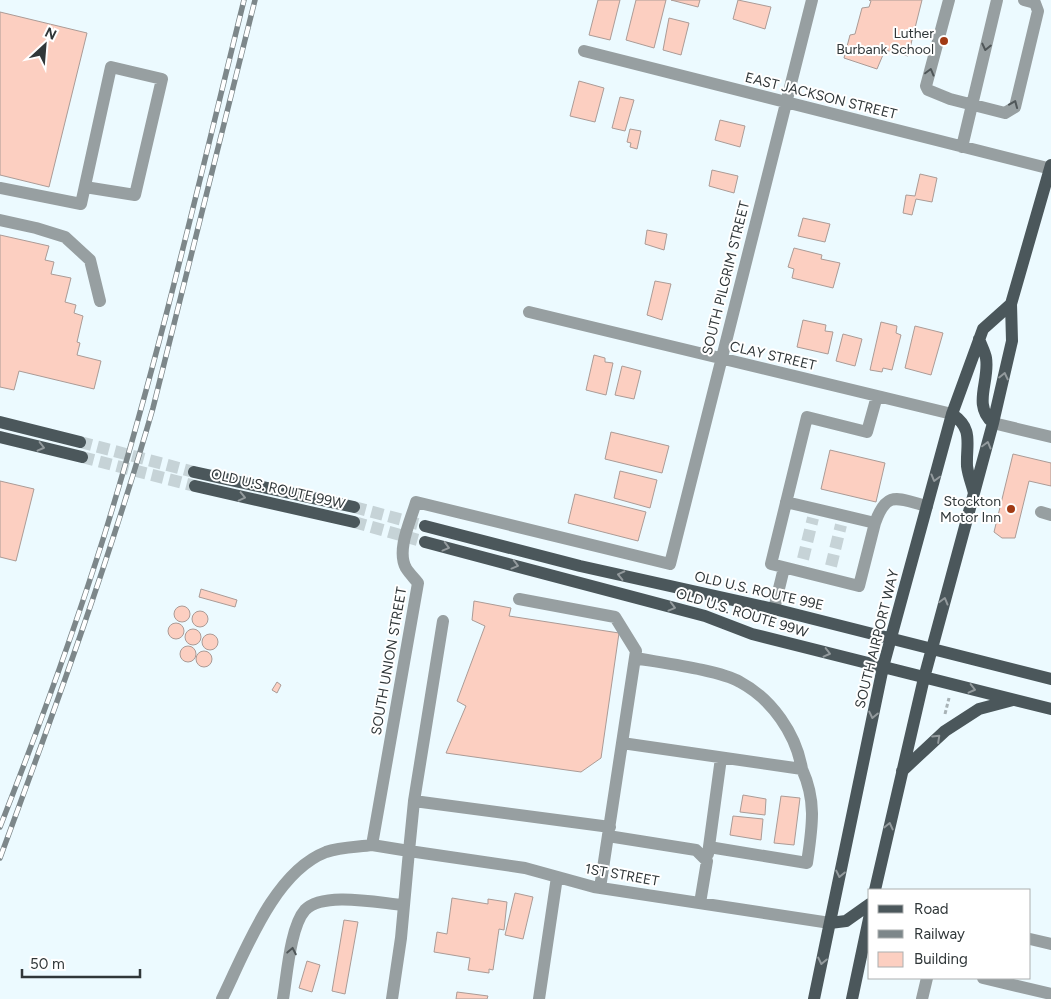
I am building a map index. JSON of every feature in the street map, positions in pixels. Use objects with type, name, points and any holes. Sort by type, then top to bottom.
[{"type":"main road","points":[[875,889],[924,678],[993,423],[1012,341],[1011,304],[1051,167]]},
{"type":"main road","name":"SOUTH AIRPORT WAY","points":[[814,999],[883,668],[952,414],[983,329],[1011,304]]},
{"type":"main road","points":[[979,339],[986,358],[982,397],[984,411],[993,423]]},
{"type":"main road","points":[[952,414],[963,421],[968,436],[967,468],[974,493]]},
{"type":"main road","points":[[0,422],[80,442]]},
{"type":"main road","points":[[0,438],[82,457]]},
{"type":"main road","name":"OLD U.S. ROUTE 99W","points":[[194,472],[354,507]]},
{"type":"main road","name":"OLD U.S. ROUTE 99W","points":[[194,486],[354,522]]},
{"type":"main road","name":"OLD U.S. ROUTE 99E","points":[[425,526],[580,566],[774,609],[1051,679]]},
{"type":"main road","name":"OLD U.S. ROUTE 99W","points":[[425,542],[705,616],[752,634],[1051,709]]},
{"type":"main road","points":[[902,772],[945,731],[979,709],[1013,699]]},
{"type":"main road","points":[[830,923],[846,921],[868,905]]},
{"type":"main road","points":[[852,999],[868,923]]},
{"type":"street","name":"SOUTH PILGRIM STREET","points":[[670,564],[812,0]]},
{"type":"street","points":[[949,0],[926,86],[933,93],[1006,113],[1015,107],[1038,11],[1035,3],[1024,0]]},
{"type":"street","points":[[962,146],[997,0]]},
{"type":"street","name":"EAST JACKSON STREET","points":[[584,52],[1051,167]]},
{"type":"street","points":[[0,188],[81,204],[111,67],[162,79],[135,195],[85,186]]},
{"type":"street","points":[[0,220],[65,237],[90,260],[100,301]]},
{"type":"street","name":"CLAY STREET","points":[[529,312],[952,414]]},
{"type":"street","points":[[876,396],[867,432],[807,418],[771,564],[784,568],[802,565],[830,572],[859,586],[875,523],[880,509],[886,500],[893,498],[927,506]]},
{"type":"street","points":[[993,423],[1051,437]]},
{"type":"street","name":"SOUTH UNION STREET","points":[[372,845],[418,583],[405,568],[403,560],[404,547],[416,502],[670,564]]},
{"type":"street","points":[[786,502],[814,513],[842,520],[875,523]]},
{"type":"street","points":[[774,609],[784,568]]},
{"type":"street","points":[[519,599],[615,617],[636,651],[600,888]]},
{"type":"street","points":[[392,999],[401,938],[414,801],[443,621]]},
{"type":"street","points":[[636,658],[739,681],[760,696],[784,723],[799,749],[802,769],[808,782],[814,812],[807,863],[709,847]]},
{"type":"street","points":[[622,743],[802,769]]},
{"type":"street","points":[[700,903],[721,758]]},
{"type":"street","points":[[414,801],[609,831],[696,850],[707,861]]},
{"type":"street","points":[[222,999],[253,936],[275,898],[289,880],[312,860],[327,852],[372,845],[409,850]]},
{"type":"street","name":"1ST STREET","points":[[409,850],[525,868],[600,888],[830,923]]},
{"type":"street","points":[[539,999],[557,877]]},
{"type":"street","points":[[283,999],[296,930],[306,909],[315,903],[332,900],[403,905]]},
{"type":"street","points":[[1031,939],[1051,944]]},
{"type":"street","points":[[922,999],[927,979]]},
{"type":"street","points":[[987,979],[1051,994]]},
{"type":"path","points":[[943,700],[948,699],[944,717]]},
{"type":"building","points":[[598,0],[620,0],[610,40],[589,35]]},
{"type":"building","points":[[636,0],[666,0],[654,48],[626,40]]},
{"type":"building","points":[[671,0],[700,0],[698,7]]},
{"type":"building","points":[[738,0],[771,7],[765,29],[733,19]]},
{"type":"building","points":[[869,0],[922,0],[908,56],[885,50],[877,69],[844,58],[850,35],[855,34],[862,8],[869,7],[871,1]]},
{"type":"building","points":[[0,12],[87,33],[49,187],[0,175]]},
{"type":"building","points":[[669,18],[689,23],[681,55],[663,50]]},
{"type":"building","points":[[579,81],[604,88],[595,122],[570,116]]},
{"type":"building","points":[[620,97],[634,100],[625,131],[612,128]]},
{"type":"building","points":[[720,120],[745,126],[740,147],[715,140]]},
{"type":"building","points":[[630,129],[641,131],[637,149],[630,147],[631,143],[627,142]]},
{"type":"building","points":[[712,170],[738,176],[734,193],[709,186]]},
{"type":"building","points":[[920,174],[937,178],[932,202],[916,199],[912,215],[903,213],[906,195],[915,196]]},
{"type":"building","points":[[803,218],[830,224],[825,242],[798,236]]},
{"type":"building","points":[[647,230],[667,234],[664,250],[645,244]]},
{"type":"building","points":[[0,235],[49,246],[45,260],[54,262],[51,274],[71,278],[65,302],[76,305],[74,313],[83,316],[77,342],[80,343],[77,355],[101,361],[94,389],[19,371],[14,390],[0,387]]},
{"type":"building","points":[[794,248],[822,255],[821,259],[840,263],[833,288],[792,278],[794,269],[788,267]]},
{"type":"building","points":[[655,281],[671,284],[662,320],[647,315]]},
{"type":"building","points":[[803,320],[826,325],[825,331],[833,332],[828,354],[797,347]]},
{"type":"building","points":[[881,322],[897,326],[896,333],[901,335],[892,370],[883,368],[882,372],[870,370]]},
{"type":"building","points":[[915,326],[943,333],[931,375],[905,368]]},
{"type":"building","points":[[843,334],[862,339],[855,366],[836,361]]},
{"type":"building","points":[[594,355],[605,358],[605,362],[613,363],[606,395],[586,390]]},
{"type":"building","points":[[622,366],[641,371],[634,399],[615,395]]},
{"type":"building","points":[[611,432],[669,446],[662,473],[605,459]]},
{"type":"building","points":[[830,450],[885,463],[876,502],[821,489]]},
{"type":"building","name":"Stockton Motor Inn","points":[[1013,454],[1051,463],[1051,486],[1029,481],[1015,538],[1002,538],[994,532]]},
{"type":"building","points":[[620,471],[657,480],[650,508],[614,498]]},
{"type":"building","points":[[0,481],[34,489],[16,561],[0,557]]},
{"type":"building","points":[[575,494],[646,512],[638,541],[568,523]]},
{"type":"building","points":[[201,589],[237,600],[235,607],[199,597]]},
{"type":"building","points":[[474,601],[511,608],[509,616],[619,633],[601,758],[581,772],[446,753],[466,706],[457,701],[485,626],[472,620]]},
{"type":"building","points":[[182,606],[188,608],[190,614],[188,620],[182,622],[176,620],[174,614],[176,608]]},
{"type":"building","points":[[200,611],[206,613],[208,619],[206,625],[200,627],[194,625],[192,619],[194,613]]},
{"type":"building","points":[[176,623],[182,625],[184,631],[182,637],[176,639],[170,637],[168,631],[170,625]]},
{"type":"building","points":[[193,629],[199,631],[201,637],[199,643],[193,645],[187,643],[185,637],[187,631]]},
{"type":"building","points":[[210,634],[216,636],[218,642],[216,648],[210,650],[204,648],[202,642],[204,636]]},
{"type":"building","points":[[188,646],[194,648],[196,654],[194,660],[188,662],[182,660],[180,654],[182,648]]},
{"type":"building","points":[[204,651],[210,653],[212,659],[210,665],[204,667],[198,665],[196,659],[198,653]]},
{"type":"building","points":[[277,682],[281,685],[277,693],[272,690]]},
{"type":"building","points":[[743,795],[766,799],[765,815],[740,812]]},
{"type":"building","points":[[781,796],[800,798],[794,845],[774,843]]},
{"type":"building","points":[[733,816],[763,819],[761,840],[730,835]]},
{"type":"building","points":[[515,893],[533,897],[523,939],[505,935]]},
{"type":"building","points":[[452,898],[488,904],[488,899],[507,902],[504,930],[499,929],[493,970],[489,969],[489,973],[468,970],[470,958],[434,952],[437,932],[447,934]]},
{"type":"building","points":[[344,920],[358,922],[345,994],[332,991]]},
{"type":"building","points":[[307,961],[320,965],[312,992],[299,988]]},
{"type":"building","points":[[457,992],[488,996],[487,999],[456,999]]},
{"type":"tunnel","points":[[80,442],[194,472]]},
{"type":"tunnel","points":[[82,457],[195,486]]},
{"type":"tunnel","points":[[354,507],[425,526]]},
{"type":"tunnel","points":[[803,559],[813,518]]},
{"type":"tunnel","points":[[354,522],[425,542]]},
{"type":"tunnel","points":[[831,566],[841,525]]},
{"type":"railway","points":[[0,827],[68,644],[125,467],[178,267],[244,0]]},
{"type":"railway","points":[[0,858],[81,634],[153,408],[255,0]]},
{"type":"place","name":"Luther Burbank School","points":[[944,41]]},
{"type":"place","name":"Stockton Motor Inn","points":[[1011,509]]}]
